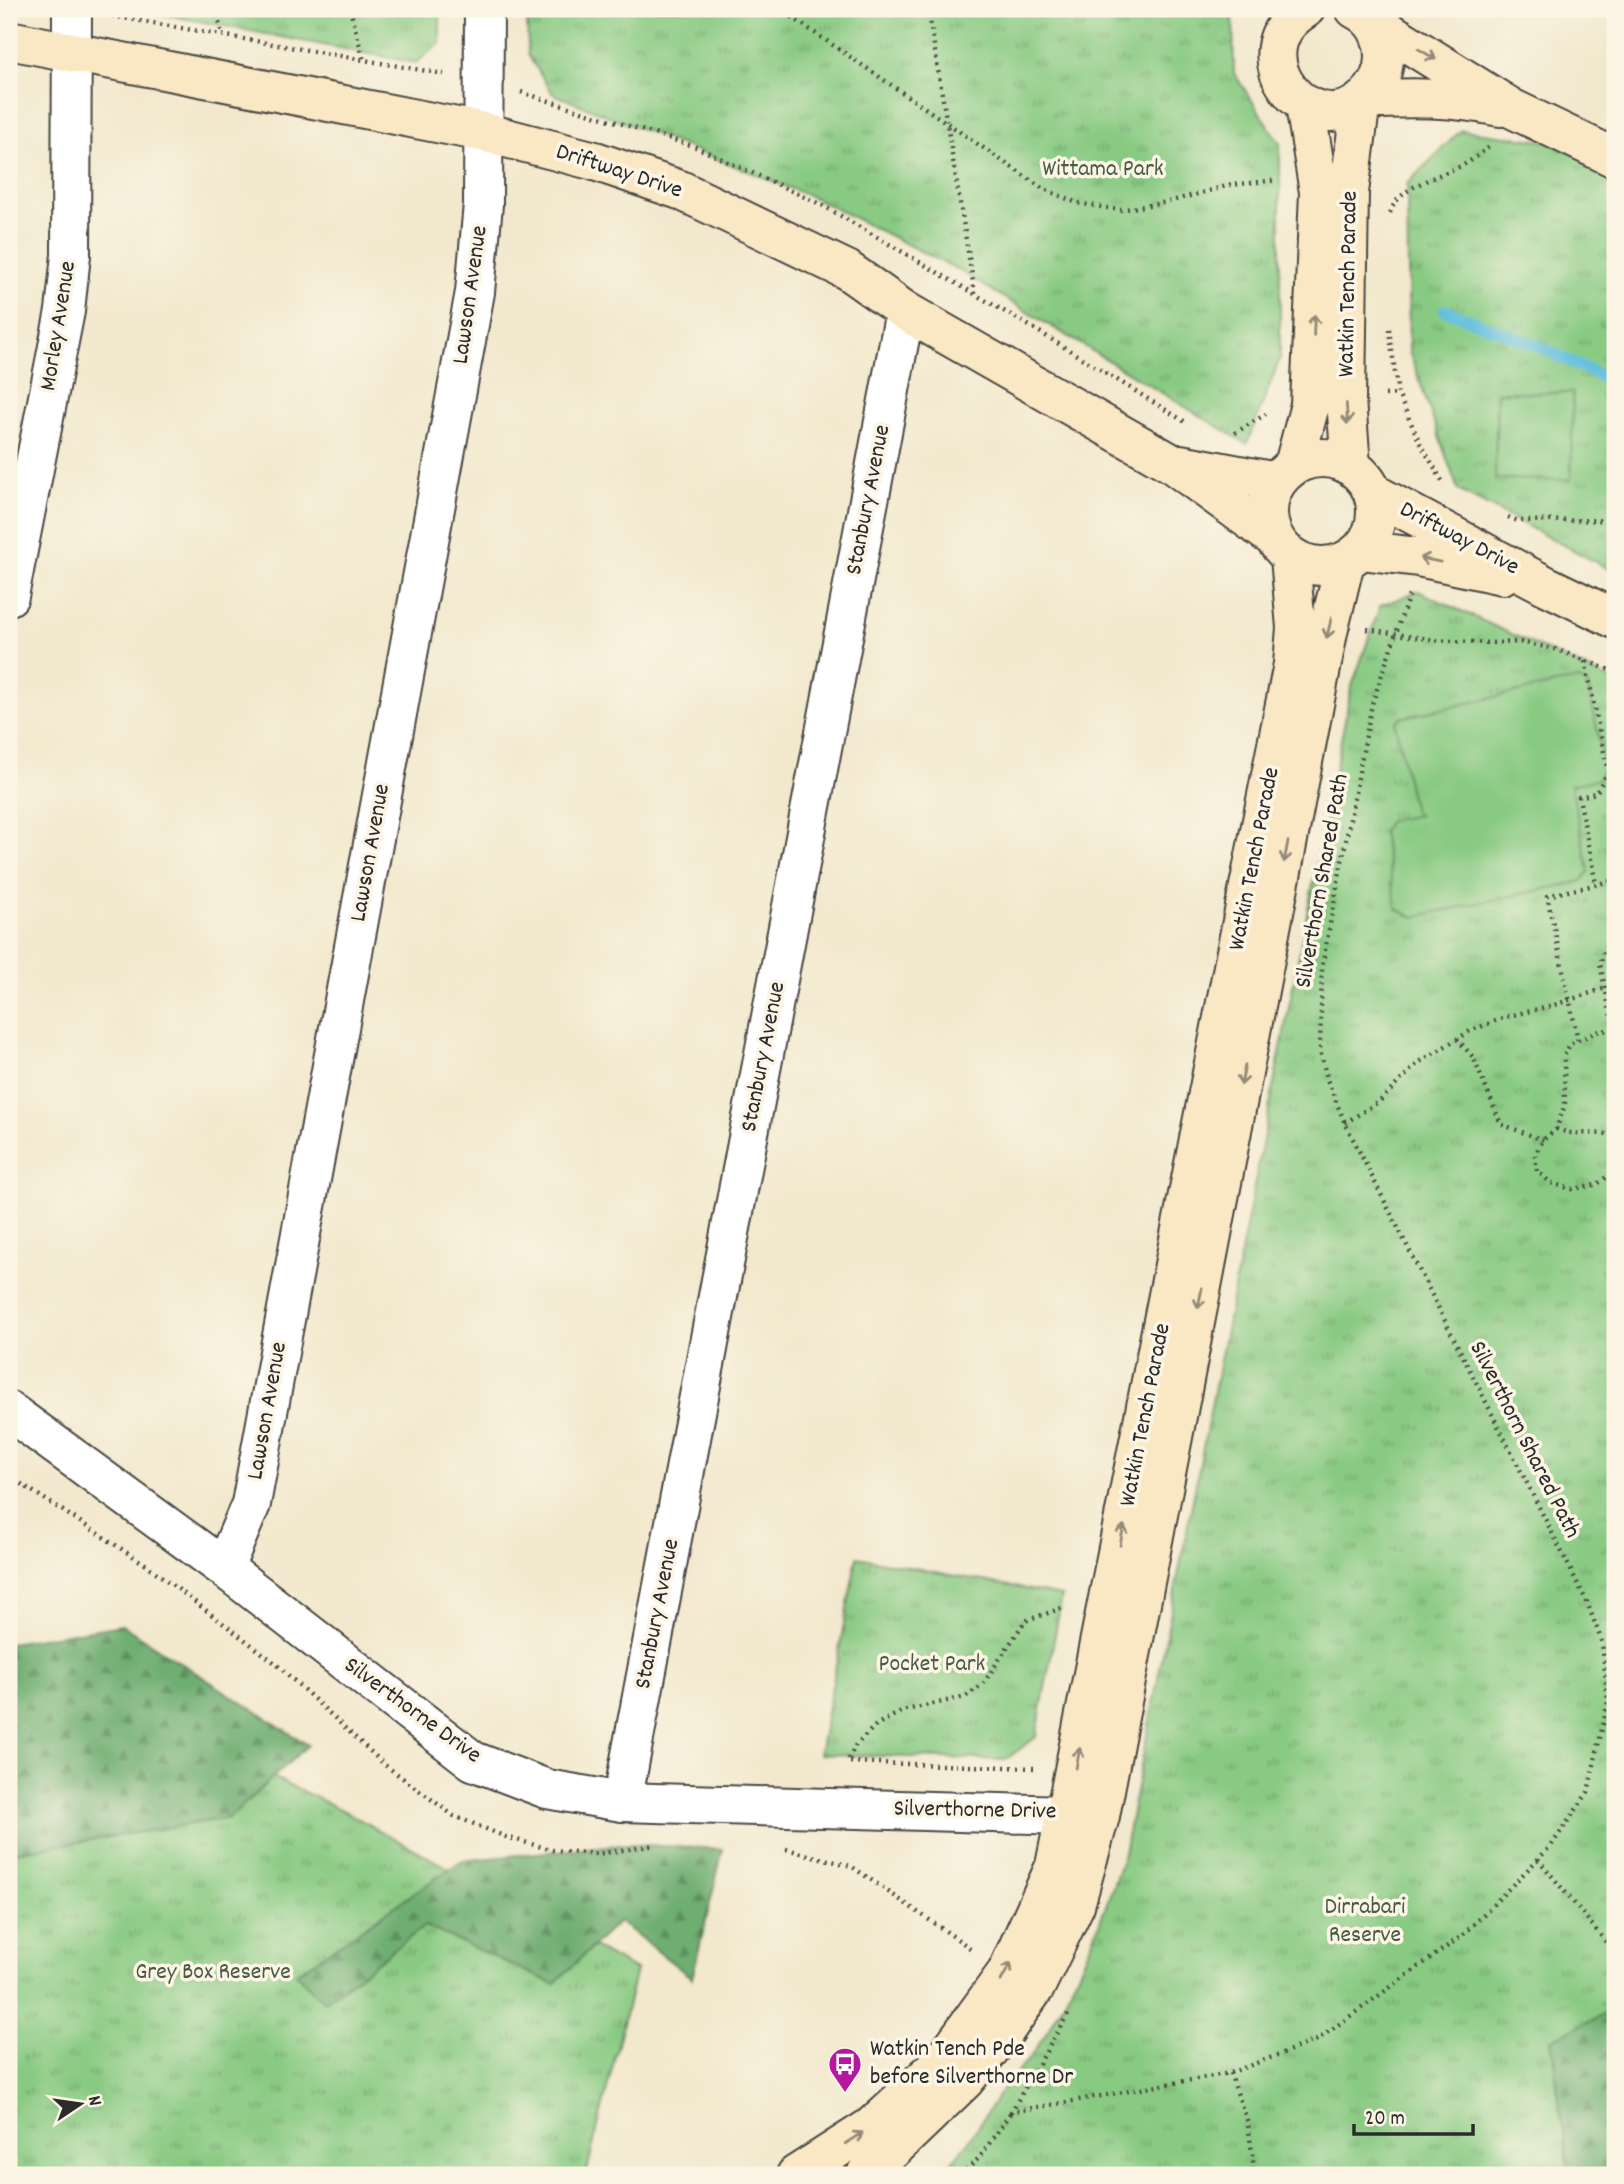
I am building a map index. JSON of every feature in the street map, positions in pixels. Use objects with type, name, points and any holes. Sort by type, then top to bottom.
[{"type":"street","name":"Lawson Avenue","points":[[224,1568],[251,1504],[475,292],[483,204],[484,9]]},
{"type":"street","points":[[1303,9],[1290,20],[1281,34],[1276,50],[1282,82],[1292,95],[1305,104],[1319,110],[1334,111],[1362,101],[1419,97],[1469,101],[1506,125],[1615,158]]},
{"type":"street","name":"Morley Avenue","points":[[9,596],[65,311],[71,255],[72,10]]},
{"type":"street","points":[[1361,12],[1378,31],[1384,45],[1381,76],[1362,101]]},
{"type":"street","points":[[1361,12],[1506,125]]},
{"type":"street","name":"Driftway Drive","points":[[9,40],[483,132],[595,161],[680,190],[847,270],[905,311],[1171,463],[1282,547]]},
{"type":"street","name":"Watkin Tench Parade","points":[[1362,101],[1349,192],[1346,400],[1362,480]]},
{"type":"street","name":"Watkin Tench Parade","points":[[1285,473],[1310,405],[1319,192],[1305,104]]},
{"type":"street","name":"Stanbury Avenue","points":[[622,1802],[905,311]]},
{"type":"street","points":[[1323,457],[1338,460],[1362,480],[1376,523],[1353,556],[1331,566],[1317,567],[1282,547],[1267,518],[1269,499],[1285,473],[1308,459],[1323,457]]},
{"type":"street","name":"Driftway Drive","points":[[1171,463],[1285,473]]},
{"type":"street","name":"Driftway Drive","points":[[1362,480],[1545,585],[1615,619]]},
{"type":"street","name":"Watkin Tench Parade","points":[[866,2175],[965,2080],[1002,2035],[1035,1986],[1075,1905],[1084,1814],[1293,664],[1296,628],[1282,547]]},
{"type":"street","name":"Watkin Tench Parade","points":[[796,2175],[871,2127],[941,2063],[1007,1972],[1055,1866],[1084,1814],[1328,632],[1353,556]]},
{"type":"street","name":"Driftway Drive","points":[[1353,556],[1418,557],[1545,585]]},
{"type":"street","name":"Silverthorne Drive","points":[[9,1411],[224,1568],[473,1761],[547,1789],[622,1802],[1084,1814]]},
{"type":"path","points":[[215,9],[223,36]]},
{"type":"path","points":[[350,9],[364,61]]},
{"type":"path","points":[[780,9],[1042,188],[1077,202],[1120,210],[1168,202],[1230,185],[1284,180]]},
{"type":"path","points":[[928,9],[975,294]]},
{"type":"path","points":[[72,10],[484,80],[526,94]]},
{"type":"path","points":[[1389,218],[1393,205],[1415,186],[1465,164],[1506,125]]},
{"type":"path","points":[[1388,320],[1398,394],[1420,443],[1450,495]]},
{"type":"path","points":[[1507,516],[1518,521],[1615,520]]},
{"type":"path","name":"Silverthorn Shared Path","points":[[1011,2112],[1230,2073],[1317,2040],[1463,1935],[1552,1846],[1588,1792],[1608,1702],[1602,1642],[1580,1590],[1345,1123],[1328,1082],[1320,1051],[1322,966],[1372,704],[1409,598],[1410,586]]},
{"type":"path","points":[[1357,628],[1434,640],[1520,642],[1555,649],[1615,672]]},
{"type":"path","points":[[1585,660],[1608,772],[1596,793],[1579,797],[1595,884]]},
{"type":"path","points":[[1578,1040],[1547,896],[1615,880]]},
{"type":"path","points":[[1615,895],[1610,905],[1615,919],[1600,964],[1613,1029],[1615,1055]]},
{"type":"path","points":[[1345,1123],[1380,1101],[1418,1063],[1470,1031],[1505,1017],[1615,985]]},
{"type":"path","points":[[1613,1029],[1597,1032],[1570,1044],[1564,1056],[1565,1105],[1556,1129],[1543,1140],[1535,1155],[1537,1171],[1552,1183],[1572,1189],[1596,1185],[1612,1173],[1615,1162]]},
{"type":"path","points":[[1457,1039],[1474,1057],[1501,1124],[1543,1140]]},
{"type":"path","points":[[1615,1076],[1615,1127]]},
{"type":"path","points":[[1556,1129],[1569,1133],[1615,1134]]},
{"type":"path","points":[[1040,1769],[848,1762],[855,1747],[876,1725],[902,1711],[965,1697],[983,1684],[1025,1621],[1073,1604]]},
{"type":"path","points":[[1538,1859],[1615,1952]]},
{"type":"path","points":[[961,2175],[980,2157],[1011,2112],[1075,2003]]},
{"type":"path","points":[[1230,2073],[1248,2123],[1255,2175]]},
{"type":"green space","points":[[136,9],[440,9],[440,43],[416,63]]},
{"type":"green space","name":"Wittama Park","points":[[527,9],[1233,9],[1234,73],[1280,144],[1280,358],[1247,444],[958,270],[815,198],[553,94],[528,55]]},
{"type":"green space","points":[[1461,130],[1551,142],[1615,174],[1615,572],[1458,490],[1409,351],[1407,184]]},
{"type":"green space","points":[[1497,392],[1573,393],[1571,480],[1495,479]]},
{"type":"green space","name":"Dirrabari Reserve","points":[[1418,591],[1615,682],[1615,2175],[940,2175],[966,2144],[1003,2089],[1049,2029],[1086,1956],[1124,1853],[1351,689],[1380,606]]},
{"type":"green space","points":[[1578,679],[1588,686],[1605,767],[1598,779],[1571,785],[1589,871],[1582,881],[1413,917],[1397,909],[1382,832],[1389,821],[1418,815],[1414,812],[1395,723],[1400,718]]},
{"type":"green space","name":"Pocket Park","points":[[857,1557],[1062,1596],[1036,1737],[1005,1760],[819,1754]]},
{"type":"green space","points":[[122,1625],[308,1745],[229,1818],[9,1853],[9,1643]]},
{"type":"green space","name":"Grey Box Reserve","points":[[9,1661],[193,1739],[342,1810],[636,1970],[586,2175],[9,2175]]},
{"type":"green space","points":[[626,1844],[723,1849],[692,1978],[619,1921],[554,1984],[425,1926],[324,2002],[296,1974],[461,1861]]},
{"type":"green space","points":[[1615,2009],[1615,2175],[1569,2175],[1551,2039]]},
{"type":"waterway","points":[[1445,310],[1540,347],[1615,383]]},
{"type":"place","name":"Watkin Tench Pde before Silverthorne Dr","points":[[845,2094]]}]
